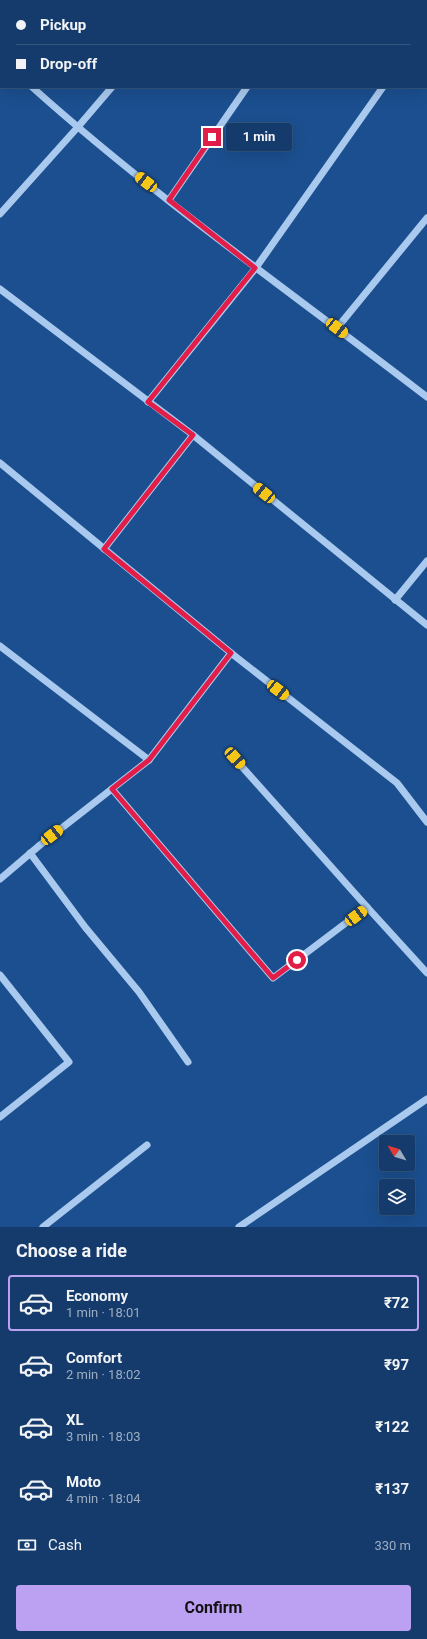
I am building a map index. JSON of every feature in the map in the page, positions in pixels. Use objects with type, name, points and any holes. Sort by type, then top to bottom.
[{"type":"street","points":[[33,88],[78,128],[255,268],[427,397]]},
{"type":"street","points":[[0,214],[78,128],[111,88]]},
{"type":"street","points":[[169,200],[246,88]]},
{"type":"street","points":[[148,402],[255,268],[382,88]]},
{"type":"street","points":[[337,328],[427,218]]},
{"type":"street","points":[[0,289],[193,435],[427,625]]},
{"type":"street","points":[[104,549],[193,435]]},
{"type":"street","points":[[0,464],[231,653],[397,783],[427,822]]},
{"type":"street","points":[[395,600],[427,561]]},
{"type":"street","points":[[0,646],[149,760]]},
{"type":"street","points":[[0,878],[149,760],[231,653]]},
{"type":"street","points":[[235,758],[427,973]]},
{"type":"street","points":[[112,789],[273,978],[367,907]]},
{"type":"street","points":[[30,853],[85,927],[138,992],[188,1062]]},
{"type":"street","points":[[0,975],[69,1062],[0,1117]]},
{"type":"street","points":[[239,1227],[427,1099]]},
{"type":"street","points":[[43,1227],[146,1146]]},
{"type":"route","points":[[212,137],[169,200],[255,268],[148,402],[193,435],[104,549],[231,653],[149,760],[112,789],[273,978],[297,960]]}]
